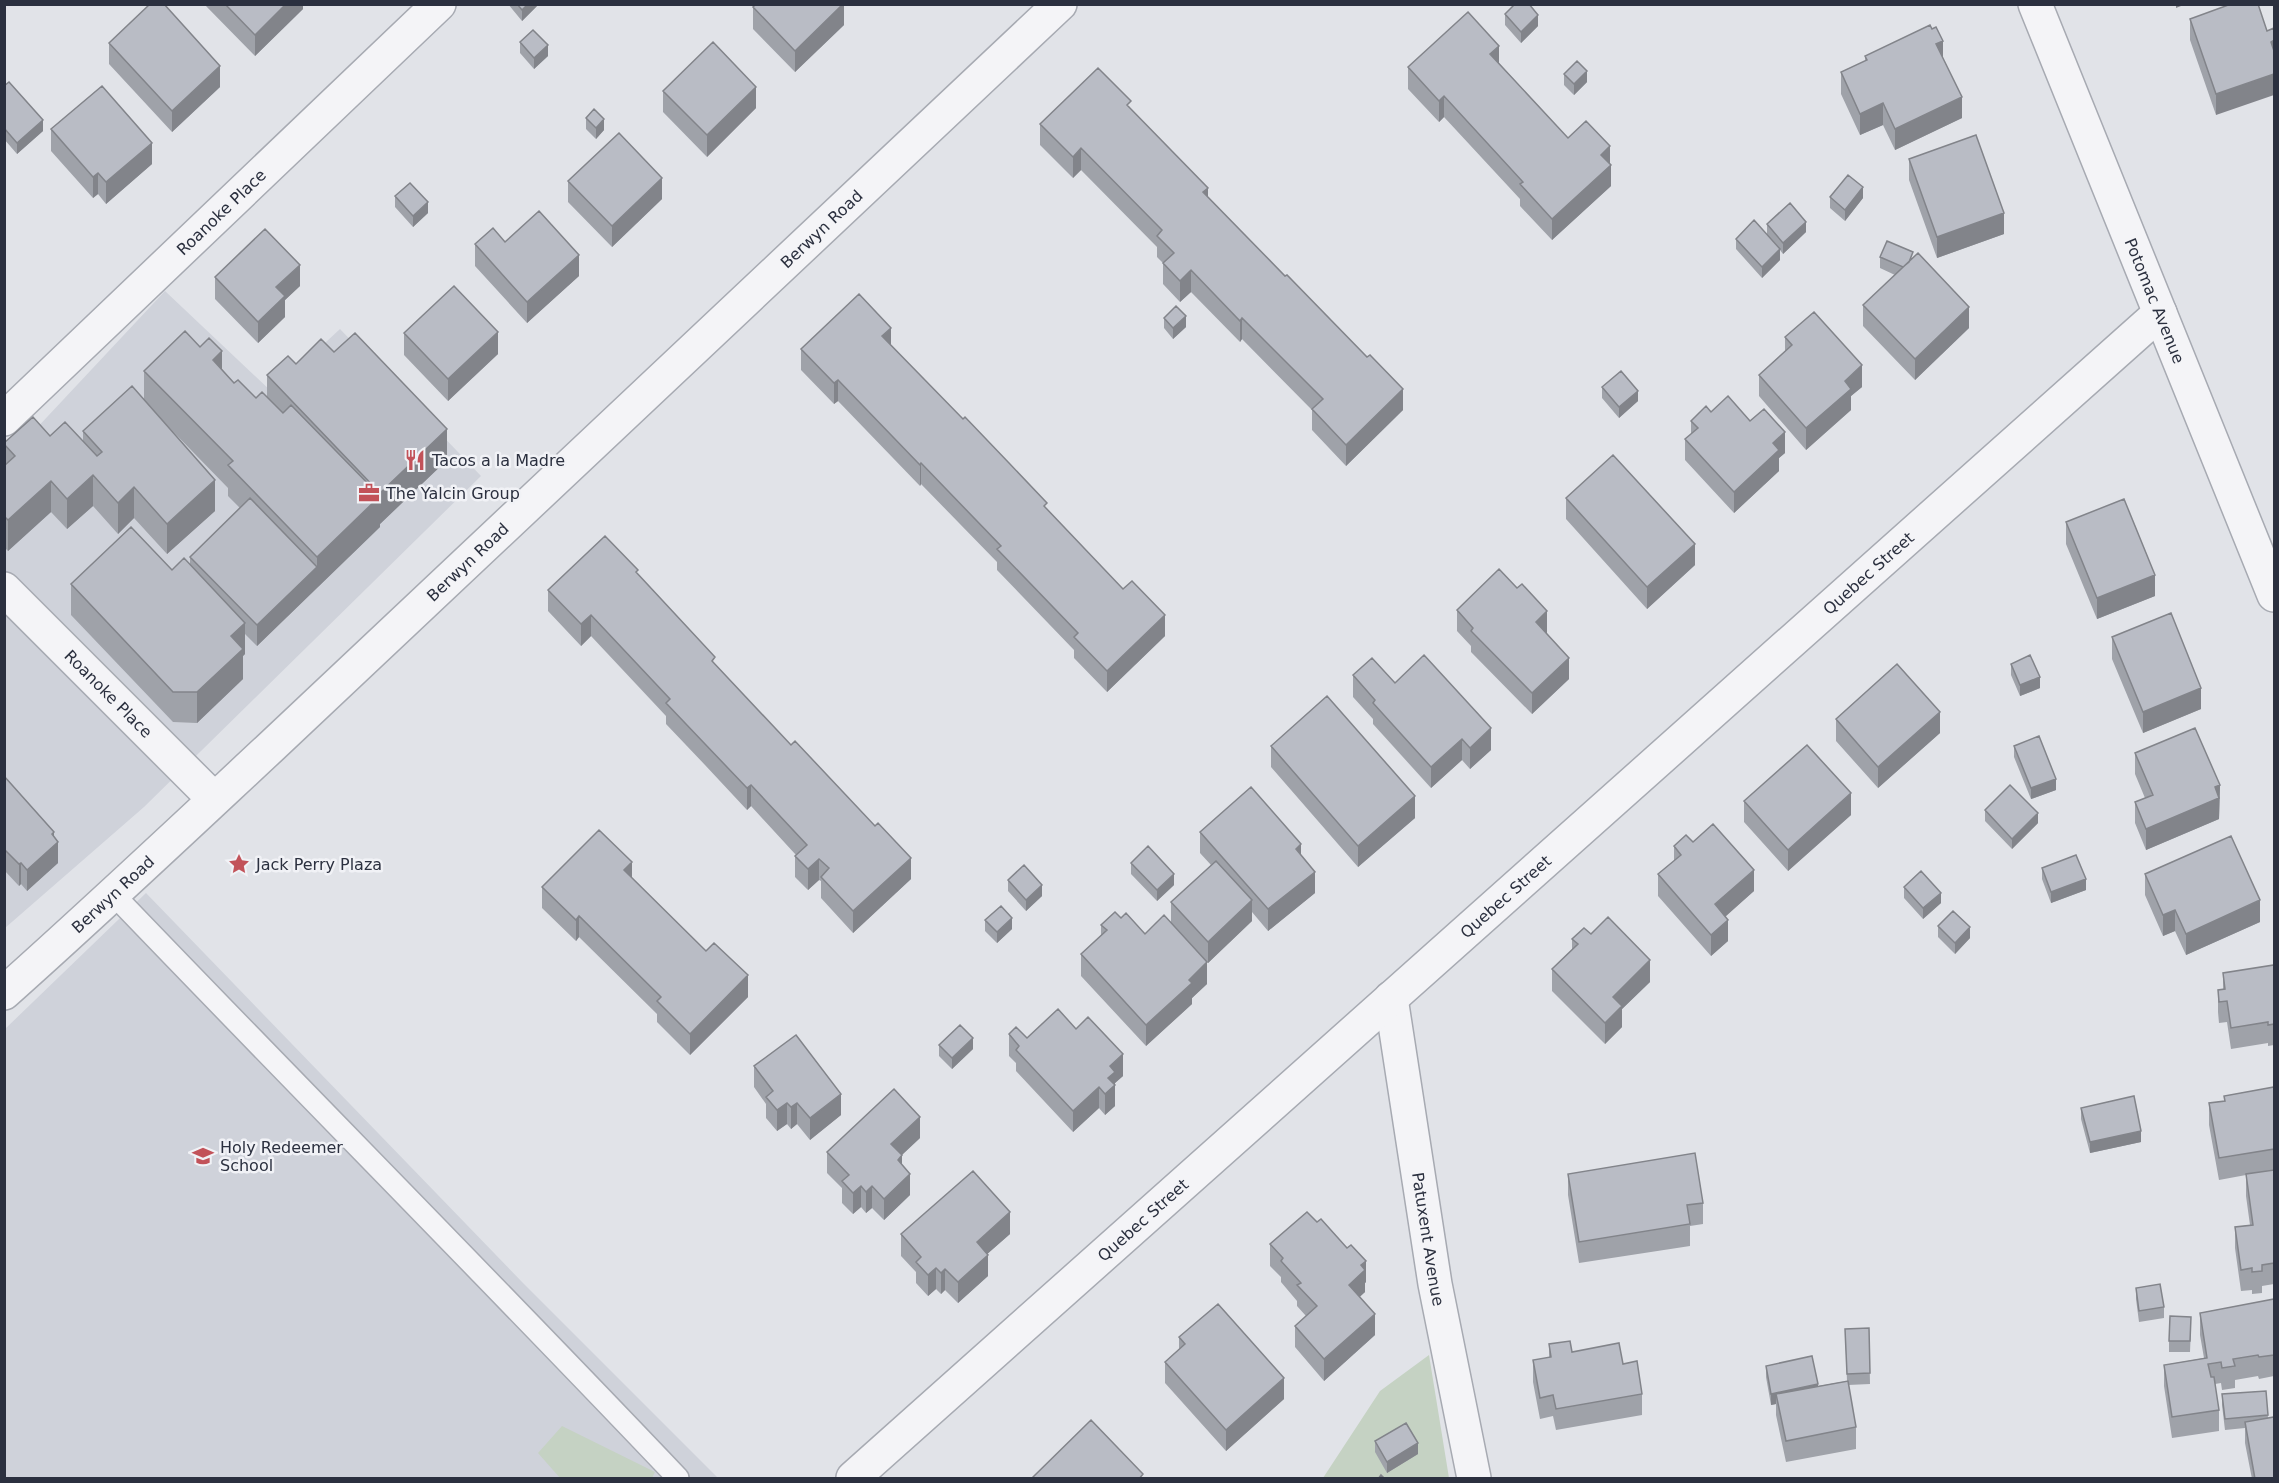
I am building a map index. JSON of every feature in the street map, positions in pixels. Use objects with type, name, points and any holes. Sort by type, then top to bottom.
[{"type":"street","name":"Roanoke Place","points":[[4,419],[439,4]]},
{"type":"street","name":"Berwyn Road","points":[[4,993],[114,895],[157,852],[1060,4]]},
{"type":"street","name":"Potomac Avenue","points":[[2035,4],[2274,594]]},
{"type":"street","name":"Quebec Street","points":[[853,1479],[2160,312]]},
{"type":"street","name":"Roanoke Place","points":[[4,589],[214,799]]},
{"type":"street","name":"Patuxent Avenue","points":[[1392,998],[1435,1284],[1474,1479]]},
{"type":"lane","points":[[114,895],[678,1479]]},
{"type":"shaded area","points":[[165,291],[272,392],[340,329],[481,476],[144,807],[5,928],[4,463]]},
{"type":"shaded area","name":"Holy Redeemer School","points":[[146,893],[523,1283],[718,1478],[5,1478],[5,1029]]},
{"type":"green space","points":[[1429,1355],[1449,1478],[1323,1478],[1380,1391]]},
{"type":"green space","points":[[562,1426],[655,1472],[652,1478],[560,1478],[538,1453]]},
{"type":"building","points":[[150,4],[164,4],[220,66],[172,111],[109,43]]},
{"type":"building","points":[[225,4],[286,4],[255,35]]},
{"type":"building","points":[[517,4],[528,4],[522,10]]},
{"type":"building","points":[[756,4],[843,4],[795,51],[753,7]]},
{"type":"building","points":[[1515,4],[1529,4],[1538,15],[1521,32],[1505,14]]},
{"type":"building","points":[[2231,4],[2258,4],[2267,31],[2274,28],[2274,40],[2271,42],[2274,51],[2274,74],[2216,94],[2190,19]]},
{"type":"building","points":[[1468,12],[1499,46],[1490,54],[1568,138],[1586,121],[1610,146],[1601,155],[1611,165],[1552,219],[1520,184],[1523,182],[1444,96],[1439,101],[1408,67]]},
{"type":"building","points":[[1930,25],[1932,29],[1936,27],[1943,41],[1936,44],[1962,97],[1895,129],[1883,103],[1860,114],[1841,72],[1867,60],[1865,56]]},
{"type":"building","points":[[533,30],[548,45],[534,58],[520,42]]},
{"type":"building","points":[[713,42],[756,87],[707,135],[663,91]]},
{"type":"building","points":[[1577,61],[1587,71],[1574,84],[1564,74]]},
{"type":"building","points":[[1098,68],[1131,101],[1127,105],[1208,188],[1203,192],[1367,357],[1370,355],[1403,389],[1346,445],[1312,409],[1323,399],[1242,318],[1240,321],[1191,270],[1180,281],[1163,263],[1174,253],[1157,236],[1162,230],[1081,148],[1073,157],[1040,124]]},
{"type":"building","points":[[9,82],[43,120],[17,143],[4,128],[4,86]]},
{"type":"building","points":[[102,86],[152,143],[106,182],[98,173],[93,177],[51,129]]},
{"type":"building","points":[[594,109],[604,119],[596,128],[586,118]]},
{"type":"building","points":[[619,133],[662,178],[612,226],[568,181]]},
{"type":"building","points":[[1976,135],[2004,213],[1937,237],[1909,159]]},
{"type":"building","points":[[1848,175],[1863,187],[1845,210],[1830,197]]},
{"type":"building","points":[[410,183],[428,202],[413,216],[395,196]]},
{"type":"building","points":[[1790,203],[1806,222],[1783,243],[1767,224]]},
{"type":"building","points":[[539,211],[579,255],[527,302],[475,244],[493,228],[505,242]]},
{"type":"building","points":[[1754,220],[1780,249],[1762,267],[1736,239]]},
{"type":"building","points":[[265,229],[300,265],[276,287],[285,296],[258,322],[215,277]]},
{"type":"building","points":[[1887,241],[1913,252],[1909,262],[1903,267],[1880,257]]},
{"type":"building","points":[[1918,253],[1969,307],[1915,359],[1863,305]]},
{"type":"building","points":[[454,286],[498,332],[448,379],[404,333]]},
{"type":"building","points":[[859,294],[891,328],[882,336],[1009,463],[1047,503],[1044,506],[1123,589],[1132,581],[1165,615],[1107,671],[1074,637],[1078,633],[997,549],[1001,546],[838,380],[834,383],[801,349]]},
{"type":"building","points":[[1176,306],[1186,316],[1173,328],[1164,318]]},
{"type":"building","points":[[1814,312],[1862,365],[1845,381],[1851,389],[1806,428],[1759,375],[1792,345],[1785,337]]},
{"type":"building","points":[[185,331],[200,347],[209,338],[222,351],[213,360],[234,383],[238,380],[256,398],[262,392],[283,413],[291,405],[380,496],[317,557],[228,465],[233,461],[144,371]]},
{"type":"building","points":[[355,333],[447,429],[380,493],[267,375],[288,356],[296,364],[321,339],[334,352]]},
{"type":"building","points":[[1621,371],[1638,391],[1619,407],[1602,387]]},
{"type":"building","points":[[132,386],[215,480],[167,524],[134,487],[118,503],[93,475],[67,499],[51,481],[8,520],[4,516],[4,466],[15,456],[4,443],[33,417],[50,436],[65,422],[97,456],[102,452],[83,431]]},
{"type":"building","points":[[1728,396],[1750,421],[1764,409],[1785,432],[1773,443],[1779,450],[1734,492],[1685,439],[1698,428],[1691,421],[1706,406],[1711,412]]},
{"type":"building","points":[[1613,455],[1695,544],[1647,587],[1566,498]]},
{"type":"building","points":[[250,498],[317,567],[257,625],[190,557]]},
{"type":"building","points":[[2124,499],[2155,575],[2097,598],[2066,522]]},
{"type":"building","points":[[131,527],[172,570],[184,558],[245,623],[231,636],[243,649],[197,692],[173,692],[71,584]]},
{"type":"building","points":[[605,536],[715,657],[712,661],[791,745],[795,741],[875,826],[878,823],[911,858],[853,911],[821,877],[829,868],[819,859],[808,869],[795,856],[807,845],[751,785],[747,788],[666,703],[670,699],[591,615],[581,624],[548,590]]},
{"type":"building","points":[[1499,569],[1517,588],[1522,584],[1547,611],[1536,622],[1569,658],[1532,693],[1471,631],[1473,628],[1457,610]]},
{"type":"building","points":[[2171,613],[2201,688],[2143,712],[2112,637]]},
{"type":"building","points":[[1424,655],[1491,728],[1470,748],[1462,739],[1431,767],[1373,703],[1375,700],[1353,675],[1372,658],[1395,683]]},
{"type":"building","points":[[2030,655],[2040,677],[2020,685],[2011,664]]},
{"type":"building","points":[[1897,664],[1940,712],[1878,767],[1836,719]]},
{"type":"building","points":[[1327,696],[1415,796],[1358,846],[1271,746]]},
{"type":"building","points":[[2195,728],[2220,785],[2215,787],[2219,798],[2146,829],[2135,802],[2153,795],[2135,753]]},
{"type":"building","points":[[2039,736],[2056,779],[2031,788],[2014,746]]},
{"type":"building","points":[[1807,745],[1851,793],[1788,850],[1744,801]]},
{"type":"building","points":[[4,776],[54,832],[52,834],[58,842],[27,870],[4,849]]},
{"type":"building","points":[[2010,785],[2038,813],[2012,839],[1985,810]]},
{"type":"building","points":[[1251,787],[1301,844],[1296,849],[1315,872],[1268,909],[1200,832]]},
{"type":"building","points":[[1713,824],[1754,870],[1715,904],[1728,920],[1711,935],[1658,874],[1681,855],[1674,846],[1686,835],[1693,842]]},
{"type":"building","points":[[599,830],[632,862],[624,870],[706,951],[714,943],[748,975],[690,1034],[657,1001],[661,997],[579,916],[576,920],[542,887]]},
{"type":"building","points":[[2231,836],[2260,900],[2186,934],[2175,910],[2163,915],[2145,874]]},
{"type":"building","points":[[1148,846],[1174,874],[1157,890],[1131,863]]},
{"type":"building","points":[[2076,855],[2086,879],[2051,892],[2042,868]]},
{"type":"building","points":[[1216,861],[1252,900],[1208,942],[1171,902]]},
{"type":"building","points":[[1024,865],[1042,885],[1026,900],[1008,880]]},
{"type":"building","points":[[1921,871],[1941,893],[1923,908],[1904,887]]},
{"type":"building","points":[[1001,906],[1012,918],[997,932],[985,920]]},
{"type":"building","points":[[1953,911],[1970,927],[1955,943],[1938,926]]},
{"type":"building","points":[[1115,912],[1121,918],[1126,913],[1145,934],[1164,915],[1207,962],[1189,980],[1192,983],[1146,1025],[1081,954],[1107,930],[1101,925]]},
{"type":"building","points":[[1608,917],[1650,960],[1613,997],[1622,1006],[1605,1023],[1552,969],[1578,944],[1572,939],[1584,928],[1591,934]]},
{"type":"building","points":[[2274,965],[2274,1024],[2268,1025],[2268,1022],[2231,1028],[2227,1001],[2219,1002],[2218,990],[2225,989],[2223,973]]},
{"type":"building","points":[[1058,1009],[1076,1029],[1088,1017],[1123,1054],[1110,1066],[1115,1072],[1108,1078],[1115,1085],[1105,1094],[1099,1087],[1073,1111],[1016,1050],[1019,1046],[1009,1034],[1016,1027],[1027,1038]]},
{"type":"building","points":[[960,1025],[973,1038],[952,1058],[939,1045]]},
{"type":"building","points":[[796,1035],[841,1094],[810,1118],[797,1103],[791,1107],[787,1103],[777,1110],[766,1097],[773,1091],[754,1066]]},
{"type":"building","points":[[2274,1087],[2274,1149],[2219,1158],[2209,1103],[2225,1101],[2224,1096]]},
{"type":"building","points":[[894,1089],[920,1117],[891,1144],[902,1155],[898,1160],[910,1174],[884,1199],[872,1186],[866,1192],[861,1186],[853,1193],[842,1181],[849,1175],[827,1152]]},
{"type":"building","points":[[2134,1096],[2141,1131],[2090,1142],[2081,1108]]},
{"type":"building","points":[[1695,1153],[1703,1203],[1687,1205],[1690,1224],[1579,1242],[1568,1174]]},
{"type":"building","points":[[2274,1170],[2274,1263],[2262,1265],[2262,1271],[2252,1272],[2252,1268],[2241,1270],[2235,1227],[2253,1225],[2246,1174]]},
{"type":"building","points":[[973,1171],[1010,1212],[977,1242],[988,1255],[958,1282],[945,1269],[941,1273],[936,1268],[928,1275],[916,1262],[921,1257],[901,1234]]},
{"type":"building","points":[[1307,1212],[1317,1222],[1321,1219],[1347,1248],[1351,1245],[1366,1261],[1361,1265],[1365,1270],[1349,1285],[1375,1314],[1324,1359],[1295,1326],[1317,1306],[1297,1285],[1301,1283],[1281,1261],[1283,1258],[1270,1244]]},
{"type":"building","points":[[2160,1284],[2164,1307],[2139,1311],[2136,1288]]},
{"type":"building","points":[[2274,1299],[2274,1355],[2233,1359],[2235,1366],[2222,1368],[2221,1362],[2208,1364],[2211,1377],[2214,1377],[2219,1410],[2172,1417],[2164,1365],[2207,1358],[2200,1313]]},
{"type":"building","points":[[1218,1304],[1284,1378],[1226,1430],[1165,1362],[1185,1344],[1179,1337]]},
{"type":"building","points":[[2170,1316],[2191,1317],[2190,1341],[2169,1341]]},
{"type":"building","points":[[1869,1328],[1870,1373],[1847,1374],[1845,1329]]},
{"type":"building","points":[[1570,1341],[1572,1352],[1619,1343],[1623,1364],[1637,1361],[1642,1394],[1556,1409],[1553,1395],[1540,1398],[1533,1360],[1551,1357],[1549,1344]]},
{"type":"building","points":[[1812,1356],[1818,1384],[1771,1394],[1766,1366]]},
{"type":"building","points":[[1848,1381],[1856,1427],[1786,1441],[1776,1394]]},
{"type":"building","points":[[2266,1391],[2268,1415],[2225,1419],[2222,1394]]},
{"type":"building","points":[[2274,1417],[2274,1479],[2255,1479],[2245,1422]]},
{"type":"building","points":[[1091,1420],[1143,1474],[1139,1479],[1031,1479]]},
{"type":"building","points":[[1406,1423],[1418,1443],[1387,1462],[1375,1441]]},
{"type":"place","name":"Tacos a la Madre","points":[[415,460]]},
{"type":"place","name":"The Yalcin Group","points":[[369,493]]},
{"type":"place","name":"Jack Perry Plaza","points":[[239,864]]},
{"type":"place","name":"Holy Redeemer School","points":[[203,1156]]}]
